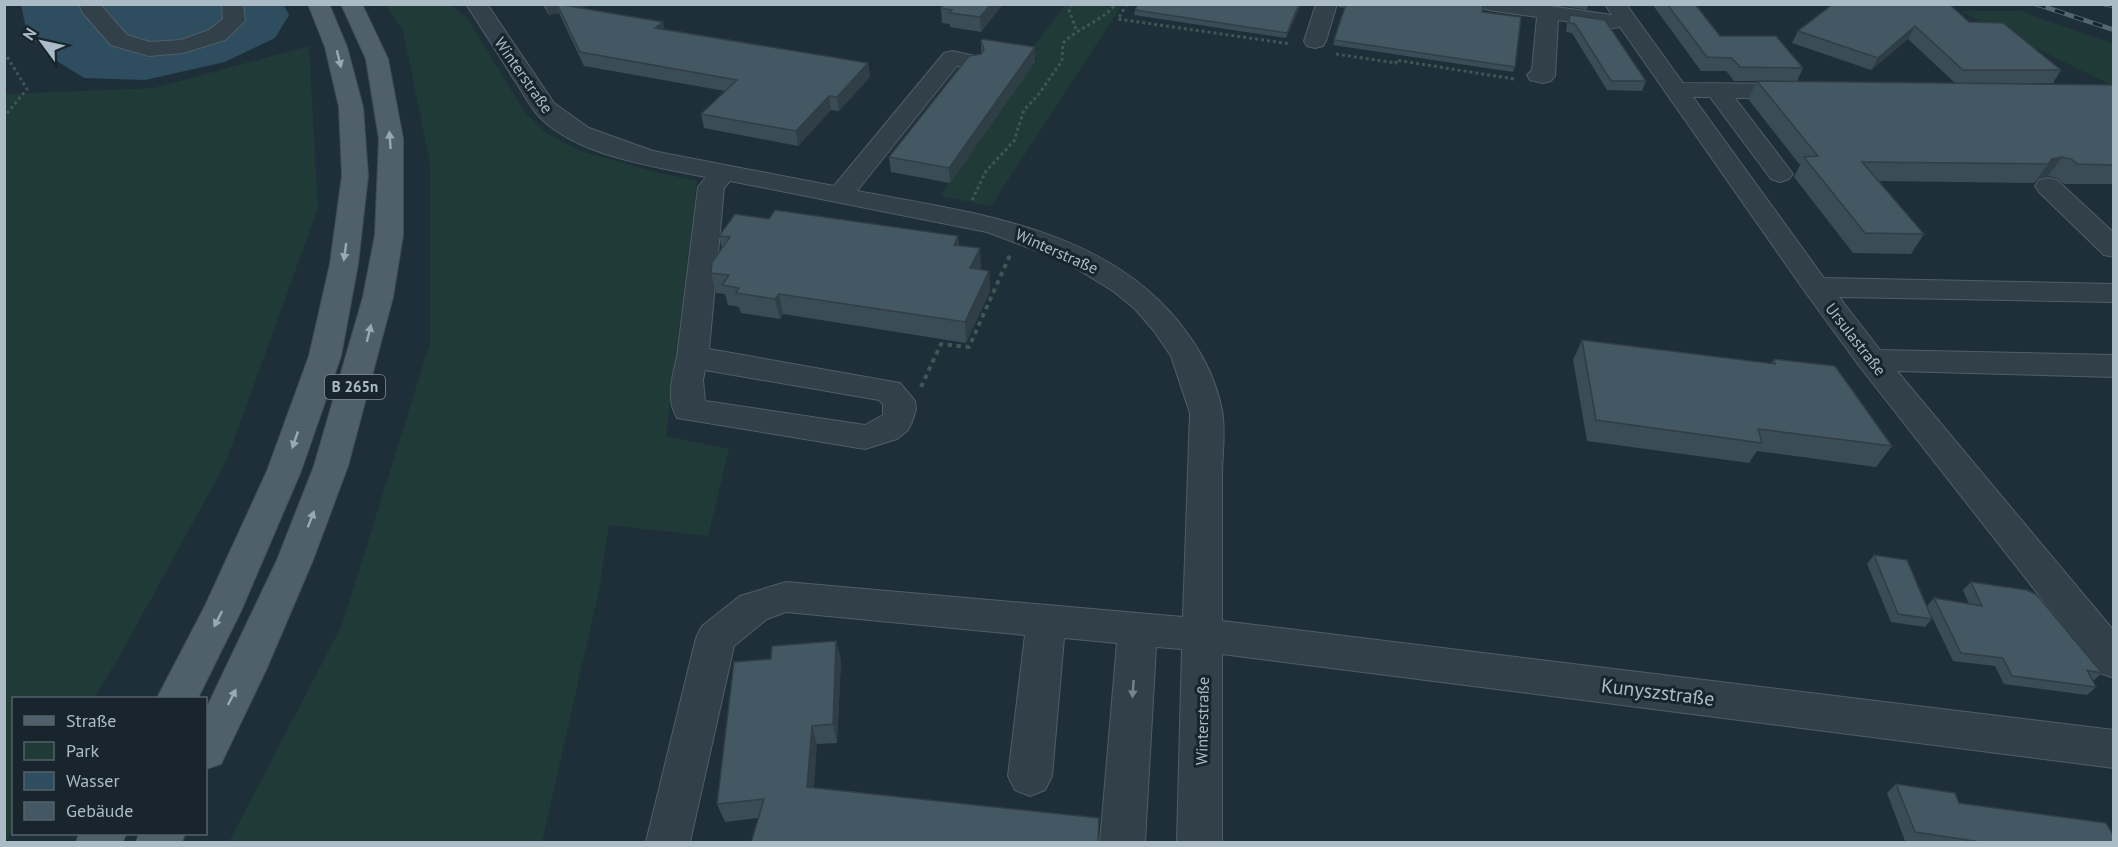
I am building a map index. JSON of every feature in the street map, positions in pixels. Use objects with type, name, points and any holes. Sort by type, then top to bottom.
[{"type":"main road","name":"B 265n","points":[[178,697],[222,611],[284,471],[325,356],[341,275],[355,176],[351,107],[336,47],[318,4]]},
{"type":"main road","name":"B 265n","points":[[207,748],[246,670],[308,529],[331,466],[378,297],[389,235],[391,139],[377,59],[351,4]]},
{"type":"street","points":[[89,4],[90,9],[119,40],[149,49],[183,46],[217,35],[234,21],[232,4]]},
{"type":"street","name":"Winterstraße","points":[[477,4],[545,108],[568,128],[612,147],[723,173],[960,218],[1020,233],[1092,263],[1118,280],[1164,322],[1183,349],[1197,382],[1206,413],[1199,843]]},
{"type":"street","points":[[1311,44],[1327,4]]},
{"type":"street","points":[[1489,4],[1610,22],[1621,13]]},
{"type":"street","points":[[1538,75],[1543,76],[1548,12]]},
{"type":"street","name":"Ursulastraße","points":[[1621,13],[1816,287],[1871,360],[2114,661]]},
{"type":"street","points":[[840,195],[952,58],[972,62]]},
{"type":"street","points":[[1677,90],[1822,91]]},
{"type":"street","points":[[1717,90],[1780,174]]},
{"type":"street","points":[[693,357],[889,391],[899,401],[900,416],[895,424],[885,431],[865,437],[689,410],[687,380],[693,357],[711,187],[723,173]]},
{"type":"street","points":[[2048,186],[2114,249]]},
{"type":"street","points":[[1816,287],[2114,293]]},
{"type":"street","points":[[1871,360],[2114,366]]},
{"type":"street","name":"Kunyszstraße","points":[[668,843],[716,638],[754,607],[786,597],[1203,635],[2114,749]]},
{"type":"street","points":[[1030,776],[1046,620]]},
{"type":"street","points":[[1122,843],[1138,630]]},
{"type":"path","points":[[1072,4],[1069,10],[1076,29]]},
{"type":"path","points":[[960,218],[972,202],[980,180],[1014,141],[1024,110],[1038,95],[1062,61],[1063,43],[1076,29],[1104,18],[1116,4]]},
{"type":"path","points":[[1127,4],[1118,19],[1198,32],[1199,30],[1311,44]]},
{"type":"path","points":[[1191,31],[1195,22]]},
{"type":"path","points":[[1311,44],[1306,49],[1396,63],[1398,51]]},
{"type":"path","points":[[4,52],[27,89],[4,117]]},
{"type":"path","points":[[1396,60],[1536,82],[1538,75]]},
{"type":"path","points":[[899,401],[923,386],[941,344],[969,347],[1020,233]]},
{"type":"green space","points":[[385,5],[451,5],[467,18],[526,114],[546,133],[580,151],[697,181],[666,436],[729,449],[708,536],[609,525],[599,590],[542,842],[229,842],[342,625],[430,343],[430,164],[403,30]]},
{"type":"green space","points":[[1065,5],[1122,5],[991,206],[940,196],[1038,58],[1027,56]]},
{"type":"green space","points":[[1960,11],[2021,11],[2113,44],[2113,86]]},
{"type":"green space","points":[[309,46],[318,208],[225,464],[118,659],[95,697],[12,697],[12,832],[5,842],[5,91],[6,94],[154,88]]},
{"type":"water","points":[[283,4],[289,15],[275,38],[225,62],[145,80],[84,78],[57,61],[27,33],[21,5]]},
{"type":"building","points":[[557,4],[663,22],[655,28],[868,63],[837,97],[829,96],[796,131],[701,114],[737,80],[580,52]]},
{"type":"building","points":[[944,4],[991,4],[980,17],[949,13],[952,10],[941,8]]},
{"type":"building","points":[[1138,4],[1299,4],[1287,33],[1135,10]]},
{"type":"building","points":[[1346,4],[1483,4],[1482,12],[1521,17],[1515,67],[1334,40]]},
{"type":"building","points":[[1667,4],[1695,4],[1720,36],[1776,36],[1803,68],[1740,67],[1732,58],[1707,57]]},
{"type":"building","points":[[1833,4],[1949,4],[1969,22],[2003,23],[2061,70],[1963,70],[1915,26],[1878,58],[1798,31]]},
{"type":"building","points":[[1570,15],[1605,20],[1646,81],[1611,81],[1575,24],[1569,23]]},
{"type":"building","points":[[982,39],[1035,47],[949,168],[889,157],[969,56],[981,54],[984,49]]},
{"type":"building","points":[[1757,81],[2114,85],[2114,165],[2078,164],[2062,157],[2052,159],[2048,164],[1862,162],[1924,234],[1865,233],[1804,157],[1818,156]]},
{"type":"building","points":[[775,210],[958,236],[954,245],[980,248],[970,268],[989,271],[965,322],[779,294],[775,299],[736,293],[739,288],[722,285],[729,275],[711,273],[712,262],[730,237],[719,236],[735,214],[769,219]]},
{"type":"building","points":[[1582,340],[1775,364],[1774,359],[1835,366],[1892,446],[1758,429],[1762,443],[1596,420]]},
{"type":"building","points":[[1874,555],[1907,560],[1932,619],[1898,614]]},
{"type":"building","points":[[1971,582],[2027,590],[2037,595],[2102,673],[2087,670],[2096,687],[2012,676],[2003,658],[1961,653],[1934,598],[1982,606]]},
{"type":"building","points":[[836,641],[833,724],[812,726],[807,787],[1099,818],[1098,843],[751,843],[764,799],[717,804],[734,662],[771,659],[772,646]]},
{"type":"building","points":[[1896,784],[1955,793],[1959,803],[2106,823],[2114,837],[2114,843],[1987,843],[1915,832]]},
{"type":"railway","points":[[2036,4],[2114,30]]},
{"type":"railway","points":[[2104,4],[2114,6]]}]
